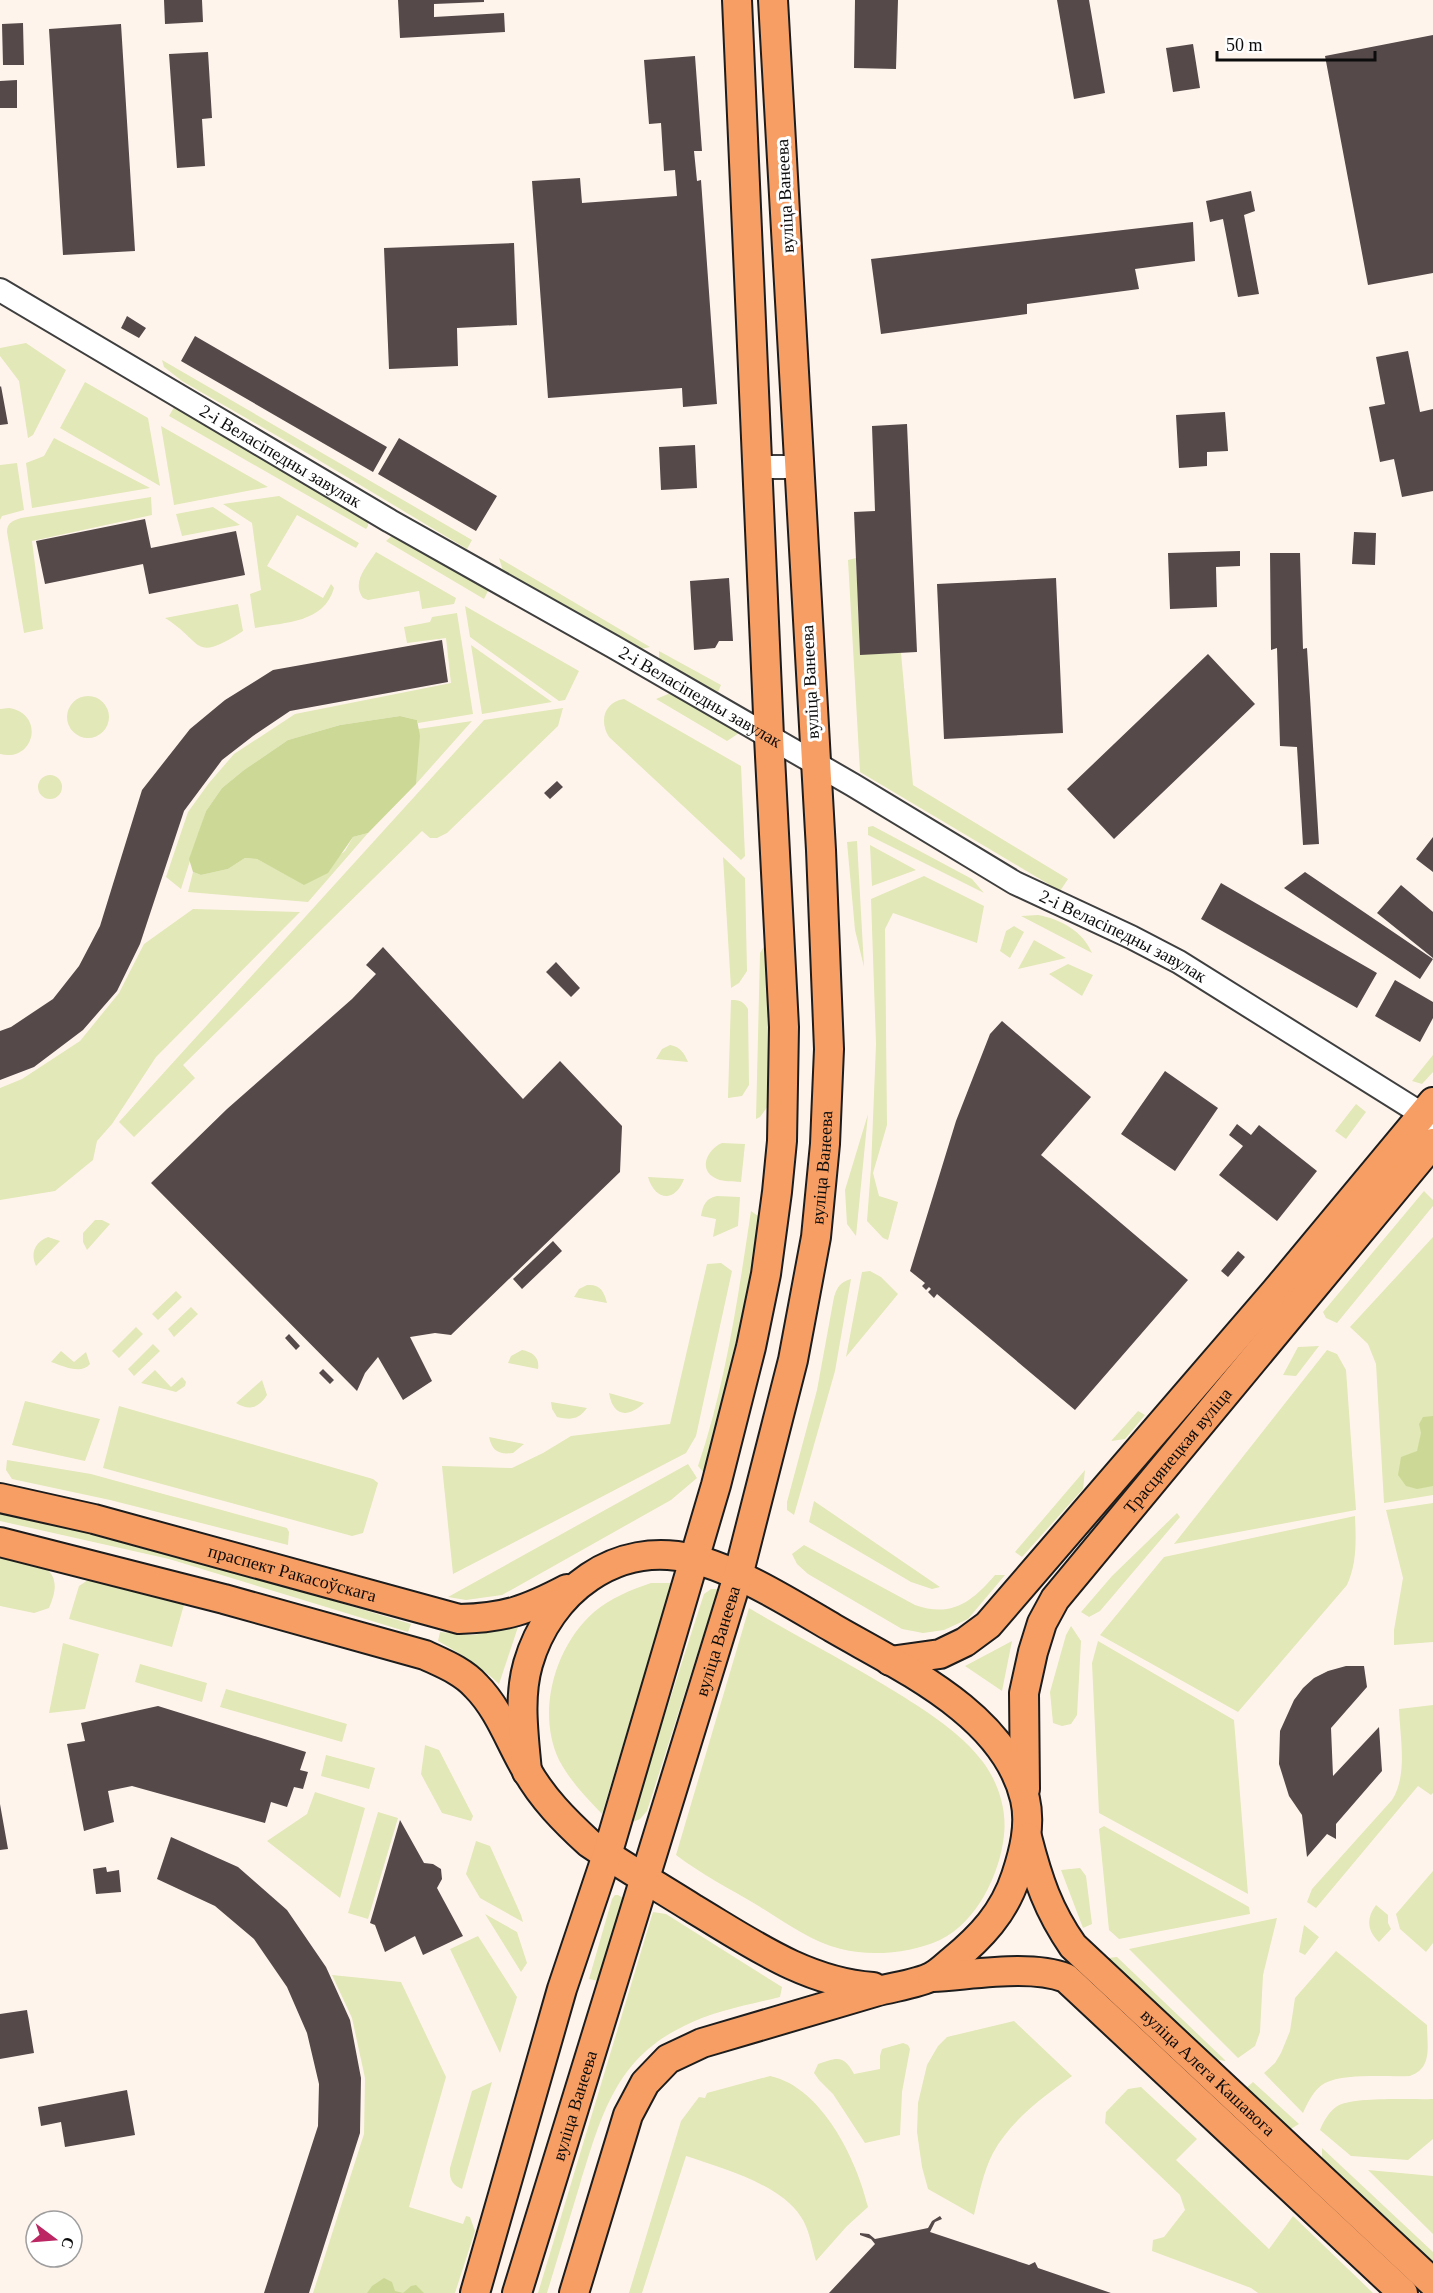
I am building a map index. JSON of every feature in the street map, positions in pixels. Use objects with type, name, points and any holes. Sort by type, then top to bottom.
[{"type":"main road","points":[[475,2293],[562,1989],[607,1856],[716,1485],[751,1347],[766,1274],[777,1192],[782,1141],[784,1027],[737,0]]},
{"type":"main road","name":"вуліца Ванеева","points":[[517,2293],[738,1576],[794,1360],[816,1237],[825,1144],[829,1049],[800,467],[773,0]]},
{"type":"main road","name":"Трасцянецкая вуліца","points":[[1025,1800],[1024,1693],[1042,1623],[1055,1599],[1430,1113]]},
{"type":"main road","name":"Трасцянецкая вуліца","points":[[890,1661],[940,1654],[965,1642],[988,1625],[1286,1299],[1433,1143]]},
{"type":"main road","name":"праспект Ракасоўскага","points":[[0,1498],[94,1519],[459,1619],[494,1617],[531,1608],[615,1562],[637,1555],[669,1555],[694,1559],[738,1576],[890,1661],[952,1700],[976,1720],[998,1745],[1012,1766],[1025,1800]]},
{"type":"main road","points":[[0,1542],[224,1599],[424,1655],[452,1668],[475,1684],[490,1703],[527,1772],[545,1798],[564,1821],[589,1844],[769,1954],[803,1971],[835,1982],[887,1988]]},
{"type":"main road","points":[[527,1772],[523,1694],[528,1664],[540,1634],[555,1609],[581,1581]]},
{"type":"main road","points":[[932,1977],[969,1947],[995,1921],[1010,1894],[1027,1835],[1025,1800]]},
{"type":"main road","name":"вуліца Алега Кашавога","points":[[1027,1835],[1037,1875],[1047,1901],[1056,1922],[1073,1946],[1433,2283]]},
{"type":"main road","name":"вуліца Алега Кашавога","points":[[574,2293],[628,2115],[645,2083],[668,2059],[702,2043],[887,1988],[932,1977],[1015,1971],[1041,1972],[1066,1978],[1403,2293]]},
{"type":"street","name":"2-і Веласіпедны завулак","points":[[0,290],[399,527],[815,763],[1015,883],[1179,962],[1430,1113]]},
{"type":"street","points":[[757,468],[800,467]]},
{"type":"green space","points":[[26,343],[66,370],[33,435],[28,438],[19,381],[0,356],[0,348]]},
{"type":"green space","points":[[162,360],[472,540],[467,549],[182,381],[164,367]]},
{"type":"green space","points":[[85,382],[148,418],[160,486],[60,428]]},
{"type":"green space","points":[[177,402],[368,516],[368,526],[366,529],[169,416]]},
{"type":"green space","points":[[161,426],[268,487],[174,505]]},
{"type":"green space","points":[[54,438],[150,488],[32,508],[26,463],[44,456]]},
{"type":"green space","points":[[17,463],[24,510],[2,516],[0,520],[0,465]]},
{"type":"green space","points":[[279,496],[359,543],[356,548],[297,515],[267,566],[323,598],[331,584],[334,588],[329,600],[313,614],[291,622],[255,628],[250,594],[261,590],[252,523],[223,504]]},
{"type":"green space","points":[[151,497],[152,515],[32,541],[43,629],[24,633],[7,532],[9,524],[21,518]]},
{"type":"green space","points":[[213,507],[240,525],[182,536],[176,514]]},
{"type":"green space","points":[[395,533],[481,581],[488,591],[484,599],[386,541]]},
{"type":"green space","points":[[376,552],[456,598],[454,604],[422,609],[419,591],[368,600],[363,598],[359,580]]},
{"type":"green space","points":[[499,558],[650,647],[637,650],[503,571]]},
{"type":"green space","points":[[856,558],[860,654],[901,653],[913,785],[1068,879],[1060,891],[860,772],[848,560]]},
{"type":"green space","points":[[238,604],[243,631],[227,641],[206,648],[193,641],[165,618]]},
{"type":"green space","points":[[465,606],[579,671],[565,700],[559,701],[470,637]]},
{"type":"green space","points":[[457,613],[473,714],[418,723],[417,720],[400,716],[340,725],[288,740],[222,788],[206,811],[181,889],[166,877],[188,812],[234,754],[295,714],[451,683],[446,638],[407,643],[404,627],[430,622],[432,617]]},
{"type":"green space","points":[[471,645],[552,702],[482,714]]},
{"type":"green space","points":[[659,651],[721,685],[718,692],[695,683],[672,669],[659,659]]},
{"type":"green space","points":[[673,692],[742,731],[727,741],[656,699]]},
{"type":"green space","points":[[88,696],[103,702],[109,717],[103,732],[88,738],[73,732],[67,717],[73,702]]},
{"type":"green space","points":[[624,699],[741,766],[745,856],[741,860],[609,737],[604,725],[605,713],[612,704]]},
{"type":"green space","points":[[9,708],[21,712],[28,719],[31,728],[28,745],[12,755],[0,754],[0,709]]},
{"type":"green space","points":[[563,708],[558,726],[447,833],[437,838],[430,838],[422,831],[183,1065],[195,1078],[134,1137],[119,1122],[484,720]]},
{"type":"green space","points":[[400,716],[417,720],[420,736],[416,784],[368,833],[353,837],[328,873],[304,885],[257,859],[245,858],[228,869],[201,875],[193,872],[189,859],[206,811],[222,788],[244,770],[288,740],[340,725]]},
{"type":"green space","points":[[472,721],[416,784],[418,729]]},
{"type":"green space","points":[[50,775],[59,778],[62,787],[59,796],[50,799],[41,796],[38,787],[41,778]]},
{"type":"green space","points":[[873,826],[972,879],[984,893],[868,835],[868,827]]},
{"type":"green space","points":[[368,833],[308,902],[188,892],[193,872],[201,875],[228,869],[245,858],[257,859],[304,884],[345,851],[353,837]]},
{"type":"green space","points":[[857,841],[864,967],[855,930],[847,842]]},
{"type":"green space","points":[[870,845],[916,870],[872,886]]},
{"type":"green space","points":[[723,857],[745,878],[747,971],[739,983],[731,988]]},
{"type":"green space","points":[[924,876],[984,906],[977,943],[893,913],[885,929],[887,1125],[873,1173],[879,1196],[898,1202],[888,1240],[883,1238],[867,1221],[876,1044],[871,899]]},
{"type":"green space","points":[[193,909],[300,912],[156,1057],[112,1124],[97,1141],[93,1160],[55,1191],[0,1200],[0,1088],[22,1079],[80,1041],[119,993],[144,944]]},
{"type":"green space","points":[[1038,915],[1070,927],[1083,938],[1092,953],[1021,916]]},
{"type":"green space","points":[[1014,926],[1024,932],[1010,958],[1000,951],[1006,931]]},
{"type":"green space","points":[[1034,940],[1066,958],[1018,969]]},
{"type":"green space","points":[[765,945],[769,945],[770,1079],[768,1106],[756,1119],[760,953]]},
{"type":"green space","points":[[1068,964],[1093,975],[1082,996],[1049,974]]},
{"type":"green space","points":[[731,1000],[741,1002],[748,1009],[749,1085],[742,1096],[728,1098]]},
{"type":"green space","points":[[670,1045],[682,1051],[688,1062],[656,1059],[662,1049]]},
{"type":"green space","points":[[1433,1055],[1433,1072],[1422,1084],[1412,1081]]},
{"type":"green space","points":[[1356,1104],[1366,1112],[1346,1139],[1335,1131]]},
{"type":"green space","points":[[868,1114],[856,1236],[847,1224],[845,1190]]},
{"type":"green space","points":[[722,1143],[745,1144],[741,1182],[720,1180],[707,1171],[706,1160],[712,1150]]},
{"type":"green space","points":[[648,1177],[684,1179],[676,1192],[665,1196],[655,1191]]},
{"type":"green space","points":[[1424,1191],[1433,1200],[1433,1206],[1337,1323],[1326,1318],[1323,1312]]},
{"type":"green space","points":[[740,1197],[738,1226],[713,1237],[716,1219],[701,1216],[710,1198]]},
{"type":"green space","points":[[751,1211],[758,1216],[760,1222],[750,1294],[705,1474],[698,1466],[724,1372]]},
{"type":"green space","points":[[95,1220],[102,1220],[110,1224],[87,1250],[83,1242],[83,1233]]},
{"type":"green space","points":[[48,1237],[60,1241],[36,1266],[35,1248]]},
{"type":"green space","points":[[1433,1237],[1433,1495],[1384,1503],[1376,1364],[1368,1344],[1350,1327]]},
{"type":"green space","points":[[721,1263],[732,1271],[696,1436],[686,1453],[453,1574],[442,1466],[512,1468],[571,1436],[670,1424],[707,1264]]},
{"type":"green space","points":[[870,1271],[881,1277],[898,1294],[846,1357],[862,1272]]},
{"type":"green space","points":[[851,1279],[835,1371],[794,1515],[787,1510],[787,1502],[817,1390],[834,1297],[840,1285]]},
{"type":"green space","points":[[587,1285],[601,1289],[607,1303],[574,1297],[579,1289]]},
{"type":"green space","points":[[176,1291],[182,1297],[158,1320],[152,1314]]},
{"type":"green space","points":[[191,1307],[198,1314],[174,1337],[168,1329]]},
{"type":"green space","points":[[136,1327],[143,1334],[119,1358],[112,1351]]},
{"type":"green space","points":[[153,1344],[160,1351],[134,1376],[128,1369]]},
{"type":"green space","points":[[1319,1346],[1296,1376],[1283,1375],[1298,1347]]},
{"type":"green space","points":[[522,1350],[535,1356],[538,1369],[508,1363],[511,1356]]},
{"type":"green space","points":[[1327,1350],[1337,1354],[1346,1370],[1356,1510],[1174,1544]]},
{"type":"green space","points":[[61,1351],[74,1362],[86,1352],[90,1364],[77,1369],[51,1362]]},
{"type":"green space","points":[[155,1370],[171,1387],[182,1377],[186,1382],[185,1386],[176,1392],[141,1383]]},
{"type":"green space","points":[[262,1380],[267,1395],[261,1403],[253,1407],[245,1407],[236,1403]]},
{"type":"green space","points":[[609,1393],[644,1403],[632,1411],[622,1413],[614,1407]]},
{"type":"green space","points":[[25,1401],[100,1419],[85,1461],[12,1445]]},
{"type":"green space","points":[[551,1402],[587,1408],[577,1417],[562,1418],[557,1417]]},
{"type":"green space","points":[[119,1406],[373,1479],[378,1483],[363,1533],[352,1536],[103,1468]]},
{"type":"green space","points":[[1138,1411],[1145,1415],[1125,1439],[1111,1441]]},
{"type":"green space","points":[[1433,1416],[1433,1486],[1417,1489],[1406,1486],[1398,1475],[1401,1457],[1417,1451],[1421,1433],[1419,1424],[1423,1417]]},
{"type":"green space","points":[[489,1437],[524,1444],[513,1453],[504,1453],[494,1449]]},
{"type":"green space","points":[[7,1460],[91,1474],[287,1528],[288,1545],[110,1500],[12,1479],[6,1470]]},
{"type":"green space","points":[[688,1464],[697,1478],[671,1500],[502,1595],[466,1600],[448,1597]]},
{"type":"green space","points":[[1085,1470],[1083,1489],[1022,1557],[1015,1552]]},
{"type":"green space","points":[[814,1501],[940,1587],[932,1589],[911,1582],[809,1522]]},
{"type":"green space","points":[[1433,1503],[1433,1642],[1394,1645],[1394,1630],[1403,1578],[1386,1510]]},
{"type":"green space","points":[[0,1511],[136,1542],[411,1624],[408,1632],[169,1559],[0,1521]]},
{"type":"green space","points":[[1177,1513],[1180,1517],[1100,1611],[1089,1617],[1081,1612],[1112,1576]]},
{"type":"green space","points":[[1355,1516],[1356,1543],[1347,1585],[1238,1712],[1100,1635],[1164,1557]]},
{"type":"green space","points":[[804,1545],[915,1605],[928,1609],[939,1610],[960,1605],[978,1593],[995,1575],[1005,1575],[968,1619],[944,1630],[923,1633],[902,1629],[808,1574],[797,1564],[792,1554]]},
{"type":"green space","points":[[0,1557],[35,1564],[51,1574],[54,1593],[49,1608],[34,1613],[0,1606]]},
{"type":"green space","points":[[94,1576],[185,1601],[172,1647],[69,1619],[79,1586]]},
{"type":"green space","points":[[651,1583],[672,1583],[602,1814],[563,1768],[552,1741],[549,1721],[553,1681],[569,1643],[580,1626],[594,1612],[621,1595]]},
{"type":"green space","points":[[711,1589],[718,1589],[647,1811],[640,1819],[630,1823],[704,1594]]},
{"type":"green space","points":[[749,1608],[922,1709],[965,1742],[988,1770],[1003,1806],[1005,1826],[998,1865],[992,1881],[975,1909],[953,1932],[940,1940],[904,1951],[878,1953],[865,1953],[830,1946],[798,1930],[705,1875],[676,1855]]},
{"type":"green space","points":[[1071,1626],[1081,1641],[1077,1715],[1071,1724],[1062,1726],[1053,1723],[1050,1692],[1066,1635]]},
{"type":"green space","points":[[518,1627],[499,1684],[470,1661],[438,1641],[440,1632],[473,1635]]},
{"type":"green space","points":[[1012,1641],[1002,1691],[965,1666]]},
{"type":"green space","points":[[1098,1641],[1234,1720],[1248,1894],[1099,1813],[1092,1663]]},
{"type":"green space","points":[[63,1643],[99,1654],[85,1709],[49,1713]]},
{"type":"green space","points":[[140,1664],[207,1683],[202,1702],[135,1682]]},
{"type":"green space","points":[[226,1689],[347,1724],[342,1742],[220,1707]]},
{"type":"green space","points":[[1433,1705],[1433,1793],[1431,1795],[1418,1786],[1316,1908],[1307,1902],[1312,1889],[1392,1800],[1397,1790],[1402,1768],[1399,1709]]},
{"type":"green space","points":[[425,1745],[439,1750],[473,1816],[471,1821],[442,1813],[421,1774]]},
{"type":"green space","points":[[326,1755],[375,1768],[369,1789],[321,1776]]},
{"type":"green space","points":[[315,1792],[365,1808],[340,1898],[267,1841],[307,1814]]},
{"type":"green space","points":[[378,1812],[398,1818],[368,1919],[348,1913]]},
{"type":"green space","points":[[1104,1826],[1249,1907],[1250,1914],[1119,1939],[1109,1930],[1099,1829]]},
{"type":"green space","points":[[476,1841],[490,1846],[523,1922],[480,1898],[466,1874]]},
{"type":"green space","points":[[1080,1868],[1086,1876],[1092,1924],[1083,1928],[1061,1870]]},
{"type":"green space","points":[[1433,1871],[1433,1943],[1426,1952],[1400,1929],[1396,1914]]},
{"type":"green space","points":[[615,1895],[623,1898],[599,1981],[589,1979],[612,1899]]},
{"type":"green space","points":[[1376,1905],[1388,1915],[1391,1929],[1379,1942],[1369,1924]]},
{"type":"green space","points":[[653,1912],[666,1914],[782,1987],[780,1997],[719,2012],[684,2026],[642,2055],[626,2073],[614,2092],[595,2136],[547,2293],[538,2293]]},
{"type":"green space","points":[[485,1914],[517,1932],[527,1963],[521,1972]]},
{"type":"green space","points":[[1277,1918],[1263,1975],[1260,2032],[1255,2046],[1238,2058],[1129,1949]]},
{"type":"green space","points":[[1304,1925],[1319,1937],[1305,1955],[1299,1952]]},
{"type":"green space","points":[[478,1936],[517,1997],[500,2053],[450,1949]]},
{"type":"green space","points":[[1336,1951],[1427,2025],[1427,2055],[1422,2068],[1410,2076],[1355,2077],[1325,2083],[1309,2100],[1303,2113],[1264,2073],[1275,2063],[1281,2053],[1290,2031],[1295,1998]]},
{"type":"green space","points":[[1117,1957],[1226,2061],[1213,2059],[1108,1958]]},
{"type":"green space","points":[[332,1975],[401,1982],[446,2077],[409,2207],[463,2224],[466,2216],[470,2217],[475,2231],[455,2293],[313,2293],[364,2134],[365,2078],[352,2018]]},
{"type":"green space","points":[[1014,2021],[1072,2076],[1028,2110],[1000,2141],[987,2168],[974,2215],[928,2189],[917,2132],[918,2103],[927,2065],[938,2046],[947,2037]]},
{"type":"green space","points":[[903,2043],[910,2049],[902,2092],[900,2135],[865,2143],[833,2094],[814,2073],[818,2064],[835,2059],[843,2060],[854,2074],[880,2069],[882,2049]]},
{"type":"green space","points":[[770,2076],[789,2083],[806,2094],[821,2110],[846,2148],[863,2188],[868,2207],[847,2226],[816,2261],[804,2222],[792,2205],[765,2186],[686,2156],[642,2293],[629,2293],[681,2121],[699,2097],[705,2098],[707,2093]]},
{"type":"green space","points":[[492,2082],[462,2189],[452,2181],[450,2168],[472,2091]]},
{"type":"green space","points":[[1253,2082],[1299,2124],[1289,2130],[1245,2089]]},
{"type":"green space","points":[[1141,2087],[1197,2139],[1176,2160],[1269,2249],[1293,2216],[1373,2293],[1258,2293],[1251,2288],[1152,2251],[1153,2240],[1164,2237],[1185,2210],[1180,2195],[1105,2123],[1106,2112],[1128,2089]]},
{"type":"green space","points":[[1433,2099],[1433,2139],[1408,2160],[1351,2156],[1320,2130],[1331,2112],[1344,2104],[1368,2100]]},
{"type":"green space","points":[[1322,2148],[1433,2252],[1433,2261],[1322,2158]]},
{"type":"green space","points":[[1368,2170],[1433,2176],[1433,2234]]},
{"type":"green space","points":[[384,2278],[392,2282],[395,2291],[403,2293],[367,2293],[372,2286]]},
{"type":"green space","points":[[416,2285],[424,2293],[403,2293]]},
{"type":"building","points":[[164,0],[202,0],[203,22],[165,24]]},
{"type":"building","points":[[398,0],[484,0],[484,2],[434,4],[434,17],[504,13],[505,32],[400,38]]},
{"type":"building","points":[[855,0],[898,0],[896,69],[854,68]]},
{"type":"building","points":[[1057,0],[1089,0],[1105,93],[1074,99]]},
{"type":"building","points":[[23,23],[24,65],[3,65],[2,24]]},
{"type":"building","points":[[121,24],[135,251],[63,255],[49,29]]},
{"type":"building","points":[[1433,35],[1433,273],[1368,285],[1325,56]]},
{"type":"building","points":[[1193,44],[1200,88],[1173,92],[1166,48]]},
{"type":"building","points":[[208,52],[212,118],[202,119],[205,166],[177,168],[169,54]]},
{"type":"building","points":[[695,56],[702,151],[694,151],[697,181],[701,180],[717,404],[683,407],[682,388],[548,398],[532,181],[580,178],[582,203],[677,196],[675,170],[664,171],[661,123],[649,124],[644,60]]},
{"type":"building","points":[[17,80],[17,108],[0,108],[0,81]]},
{"type":"building","points":[[1251,191],[1255,211],[1244,215],[1259,294],[1238,297],[1223,219],[1210,222],[1206,201]]},
{"type":"building","points":[[1193,222],[1195,261],[1135,269],[1139,289],[1027,304],[1027,314],[881,334],[871,259]]},
{"type":"building","points":[[514,243],[517,325],[457,328],[458,366],[389,369],[384,248]]},
{"type":"building","points":[[127,316],[146,328],[139,338],[121,328]]},
{"type":"building","points":[[195,336],[387,447],[373,472],[181,361]]},
{"type":"building","points":[[1408,351],[1420,412],[1433,409],[1433,491],[1402,497],[1394,459],[1380,462],[1369,407],[1385,404],[1376,357]]},
{"type":"building","points":[[0,387],[8,424],[0,425]]},
{"type":"building","points":[[1225,412],[1228,451],[1207,452],[1207,466],[1179,468],[1176,415]]},
{"type":"building","points":[[907,424],[917,652],[860,655],[854,512],[875,511],[872,426]]},
{"type":"building","points":[[399,438],[497,496],[476,531],[378,474]]},
{"type":"building","points":[[695,445],[697,488],[661,490],[659,447]]},
{"type":"building","points":[[145,519],[151,548],[236,531],[245,575],[149,594],[143,564],[45,584],[36,541]]},
{"type":"building","points":[[1354,532],[1376,533],[1375,565],[1352,564]]},
{"type":"building","points":[[1240,551],[1240,566],[1216,567],[1217,607],[1170,609],[1168,553]]},
{"type":"building","points":[[1270,553],[1300,553],[1303,649],[1307,648],[1319,844],[1303,845],[1297,747],[1280,746],[1277,648],[1271,650]]},
{"type":"building","points":[[729,578],[733,641],[719,641],[715,648],[694,650],[690,581]]},
{"type":"building","points":[[1056,578],[1063,733],[944,739],[937,584]]},
{"type":"building","points":[[442,640],[448,682],[290,711],[222,760],[184,811],[140,944],[117,991],[83,1030],[34,1067],[0,1080],[0,1031],[11,1027],[53,999],[79,966],[100,926],[142,790],[190,729],[225,700],[273,670]]},
{"type":"building","points":[[1208,654],[1255,704],[1114,839],[1067,789]]},
{"type":"building","points":[[557,781],[563,787],[550,799],[544,793]]},
{"type":"building","points":[[1433,837],[1433,872],[1416,859]]},
{"type":"building","points":[[1305,872],[1433,959],[1420,979],[1284,888]]},
{"type":"building","points":[[1221,883],[1377,973],[1357,1008],[1201,919]]},
{"type":"building","points":[[1401,885],[1433,912],[1433,958],[1377,913]]},
{"type":"building","points":[[383,947],[523,1099],[560,1061],[622,1126],[620,1172],[451,1335],[435,1333],[410,1337],[432,1381],[403,1400],[378,1357],[365,1373],[357,1391],[151,1183],[227,1109],[352,999],[376,974],[366,965]]},
{"type":"building","points":[[556,962],[580,988],[571,997],[546,972]]},
{"type":"building","points":[[1395,980],[1433,1002],[1433,1018],[1420,1042],[1375,1016]]},
{"type":"building","points":[[1002,1021],[1091,1097],[1041,1155],[1188,1280],[1075,1410],[937,1294],[934,1298],[928,1292],[931,1289],[929,1287],[926,1290],[922,1286],[925,1283],[910,1271],[956,1121],[990,1034]]},
{"type":"building","points":[[1165,1071],[1218,1108],[1175,1171],[1121,1134]]},
{"type":"building","points":[[1237,1124],[1251,1135],[1259,1125],[1317,1171],[1277,1221],[1219,1175],[1243,1146],[1229,1135]]},
{"type":"building","points":[[553,1241],[562,1251],[522,1289],[513,1279]]},
{"type":"building","points":[[1238,1251],[1245,1257],[1228,1277],[1221,1271]]},
{"type":"building","points":[[289,1334],[300,1346],[296,1350],[285,1338]]},
{"type":"building","points":[[323,1369],[334,1380],[330,1384],[319,1373]]},
{"type":"building","points":[[1346,1666],[1364,1666],[1367,1687],[1331,1728],[1333,1776],[1379,1727],[1382,1771],[1336,1824],[1336,1839],[1327,1834],[1307,1857],[1302,1815],[1289,1796],[1279,1764],[1280,1731],[1294,1700],[1303,1688],[1314,1678]]},
{"type":"building","points":[[158,1706],[306,1752],[300,1770],[308,1772],[303,1789],[294,1787],[287,1807],[271,1802],[265,1823],[132,1786],[108,1791],[114,1822],[84,1831],[67,1744],[85,1741],[81,1723]]},
{"type":"building","points":[[0,1804],[8,1849],[0,1850]]},
{"type":"building","points":[[400,1820],[424,1863],[433,1864],[441,1869],[442,1879],[437,1888],[463,1936],[423,1955],[415,1936],[385,1952],[375,1925],[370,1923]]},
{"type":"building","points":[[171,1837],[238,1867],[287,1910],[326,1967],[350,2020],[361,2078],[360,2133],[309,2293],[264,2293],[318,2126],[319,2084],[307,2033],[287,1987],[254,1939],[215,1906],[157,1879]]},
{"type":"building","points":[[106,1867],[107,1872],[119,1870],[121,1892],[96,1894],[93,1869]]},
{"type":"building","points":[[27,2010],[34,2053],[0,2059],[0,2014]]},
{"type":"building","points":[[127,2090],[135,2135],[65,2147],[61,2122],[41,2126],[38,2107]]},
{"type":"building","points":[[940,2216],[942,2219],[935,2222],[930,2232],[1029,2265],[1035,2262],[1038,2268],[1111,2293],[829,2293],[875,2244],[860,2233],[869,2234],[875,2239],[928,2228],[932,2221]]}]
